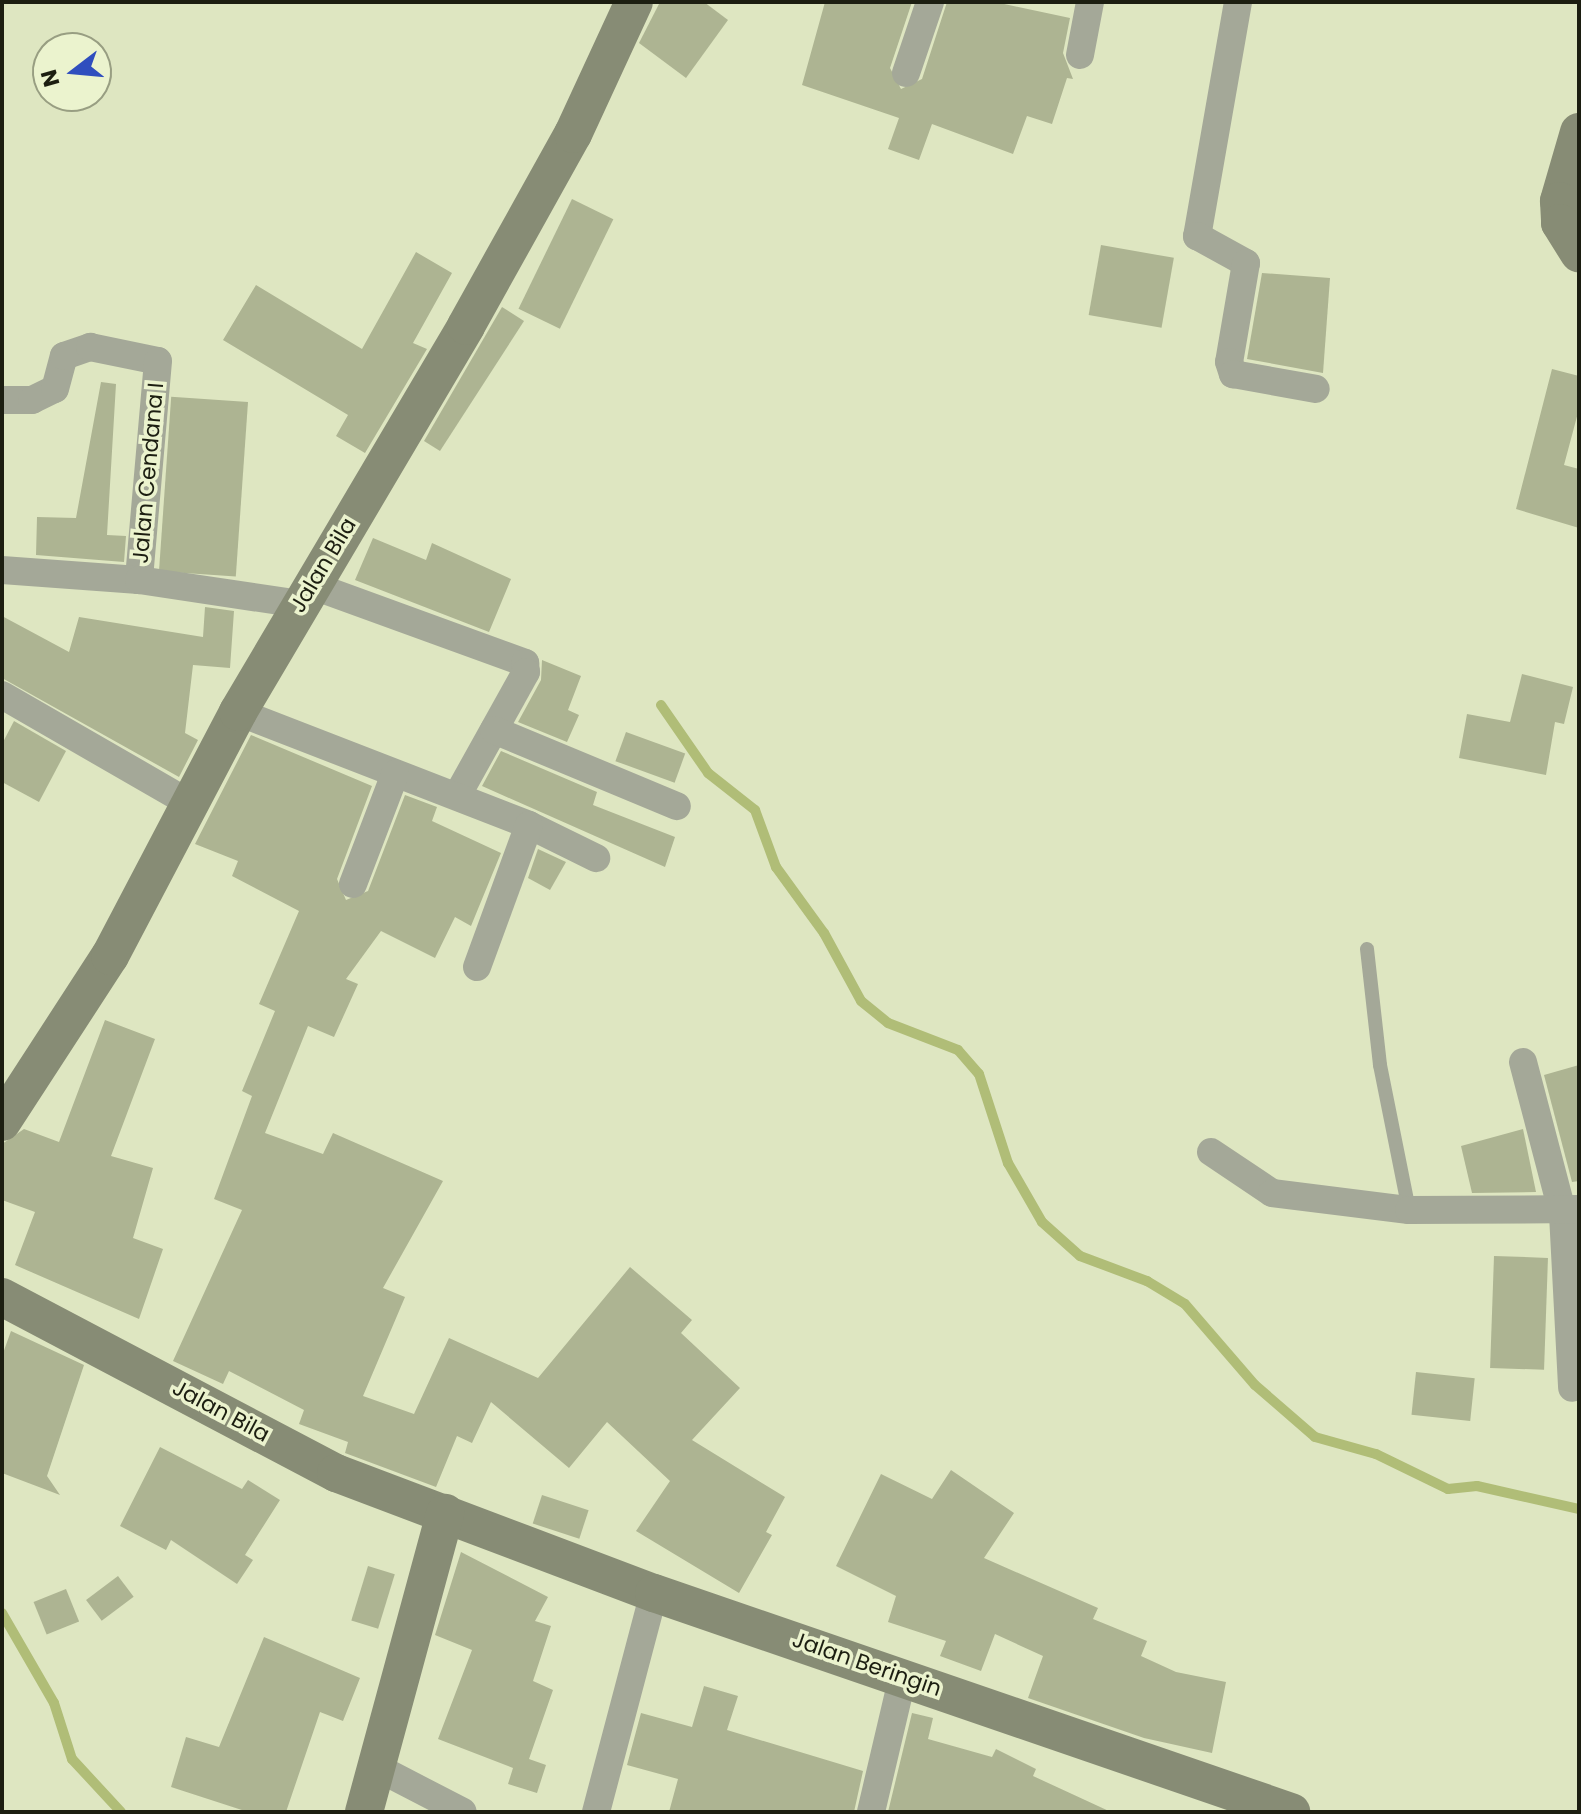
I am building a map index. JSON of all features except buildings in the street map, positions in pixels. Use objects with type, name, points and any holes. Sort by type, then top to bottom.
[{"type":"street","name":"Jalan Bila","points":[[3,1118],[110,956],[238,712],[573,134],[634,2]]},
{"type":"street","points":[[906,73],[930,2]]},
{"type":"street","points":[[1080,55],[1090,2]]},
{"type":"street","points":[[1238,2],[1197,236],[1246,263],[1229,362],[1233,374],[1316,389]]},
{"type":"street","points":[[1579,132],[1559,201],[1560,223],[1579,253]]},
{"type":"street","name":"Jalan Cendana I","points":[[2,400],[32,400],[55,389],[64,356],[90,347],[158,361],[139,580]]},
{"type":"street","points":[[2,570],[305,594],[525,663],[526,672],[457,796]]},
{"type":"street","points":[[2,695],[191,804]]},
{"type":"street","points":[[238,712],[529,825],[596,858]]},
{"type":"street","points":[[494,730],[677,806]]},
{"type":"street","points":[[353,884],[395,774]]},
{"type":"street","points":[[477,967],[529,825]]},
{"type":"street","points":[[1523,1062],[1571,1212],[1572,1388]]},
{"type":"street","points":[[1211,1152],[1272,1193],[1409,1210],[1571,1212]]},
{"type":"street","name":"Jalan Bila","points":[[2,1297],[336,1473],[445,1513]]},
{"type":"street","points":[[364,1812],[380,1769],[445,1513]]},
{"type":"street","name":"Jalan Beringin","points":[[445,1513],[654,1593],[903,1676],[1291,1812]]},
{"type":"street","points":[[596,1812],[654,1593]]},
{"type":"street","points":[[871,1812],[903,1676]]},
{"type":"street","points":[[380,1769],[463,1812]]},
{"type":"lane","points":[[1367,949],[1380,1065],[1409,1210]]},
{"type":"waterway","points":[[661,705],[708,773],[755,810],[776,867],[824,933],[861,1001],[888,1023],[958,1050],[979,1074],[1008,1163],[1042,1222],[1080,1256],[1147,1281],[1185,1304],[1255,1385],[1315,1437],[1376,1454],[1448,1489],[1477,1486],[1579,1509]]},
{"type":"waterway","points":[[2,1613],[54,1703],[72,1759],[121,1812]]}]
